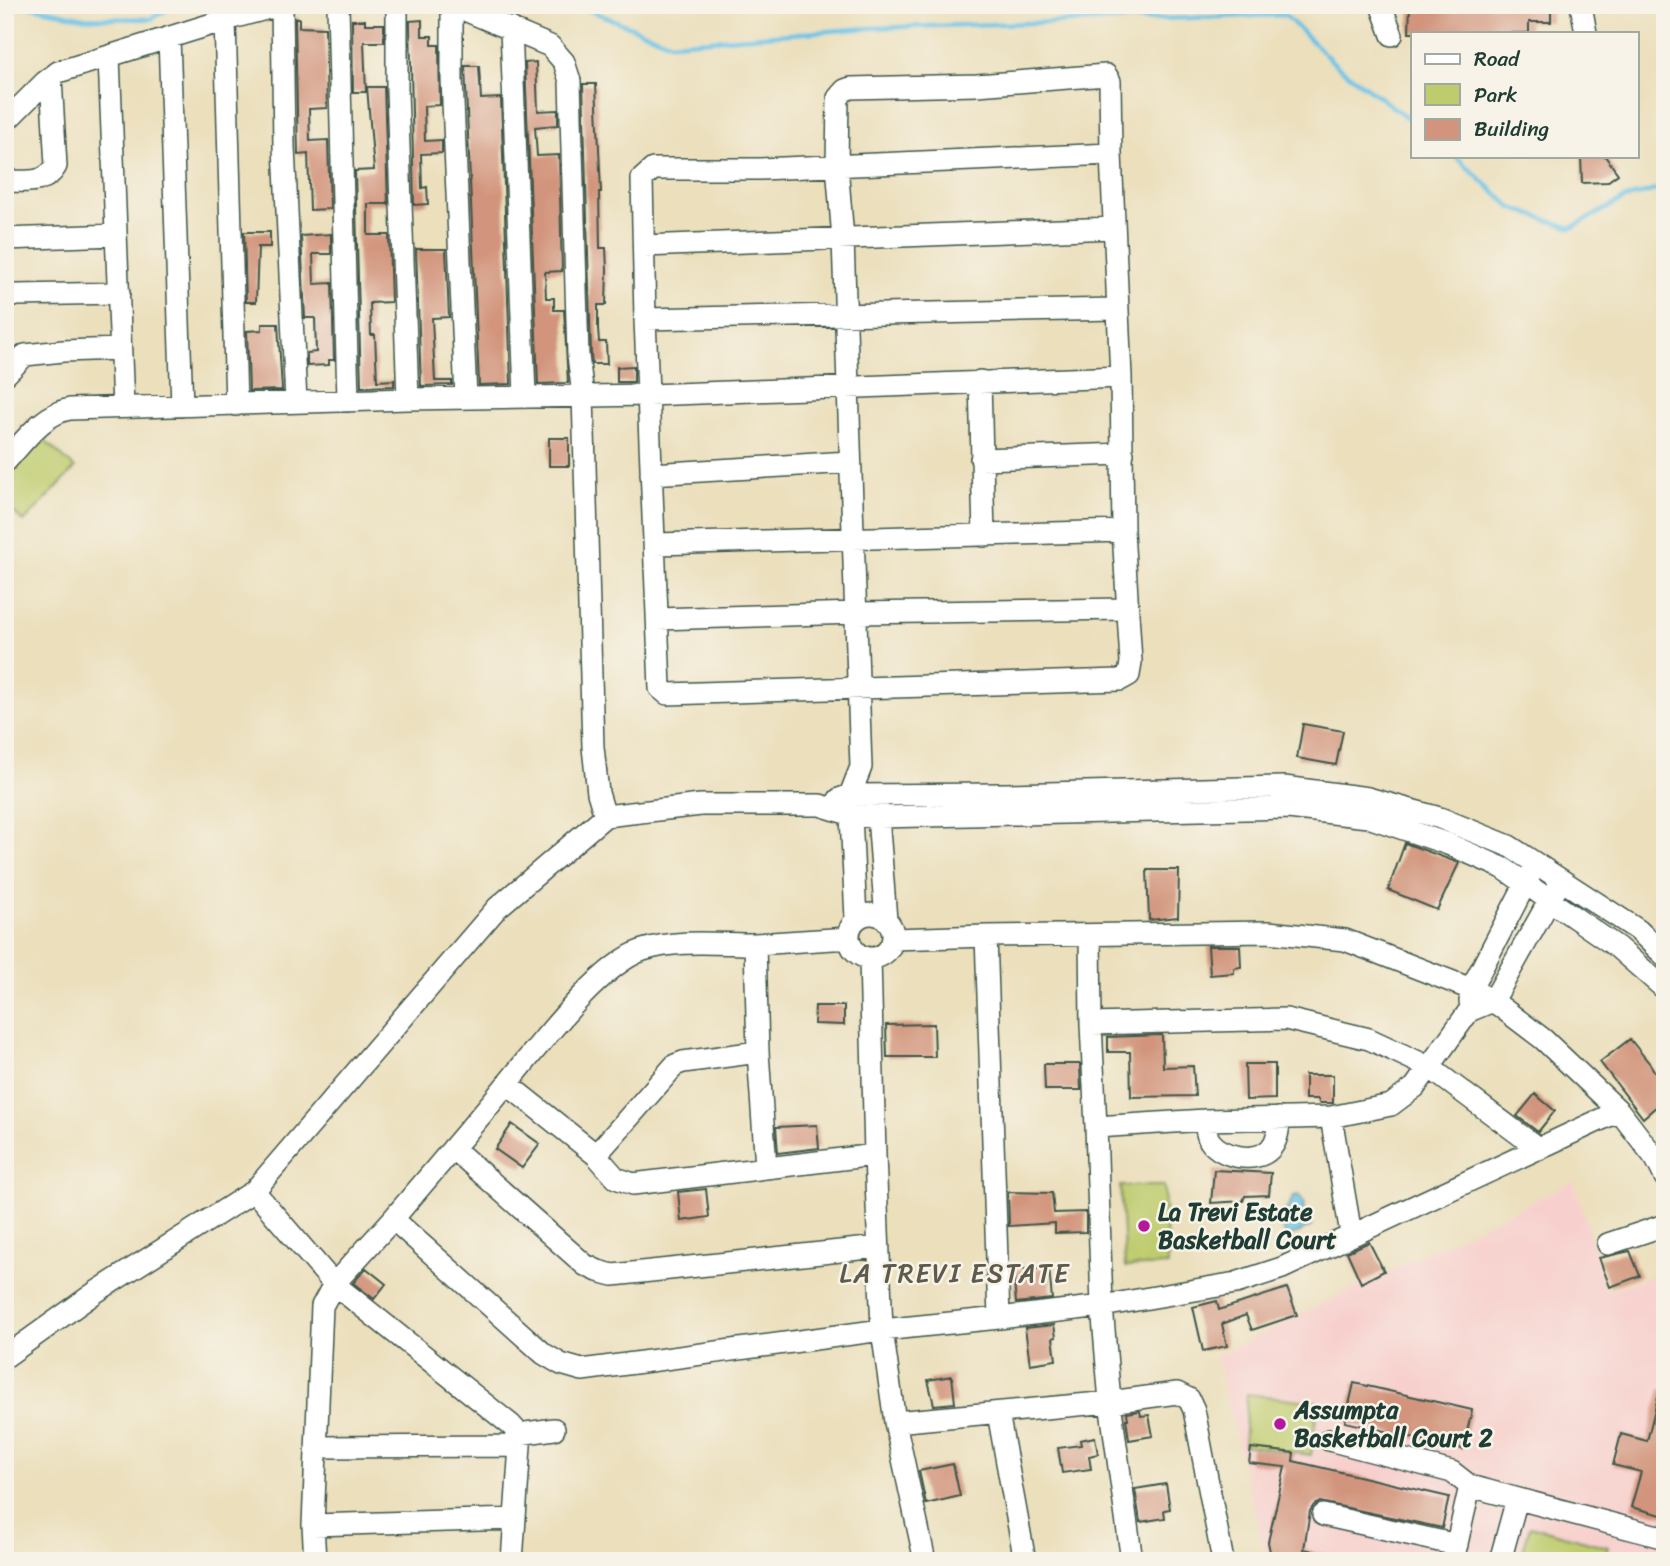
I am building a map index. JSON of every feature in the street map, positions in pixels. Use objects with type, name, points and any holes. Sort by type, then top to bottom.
[{"type":"street","points":[[5,122],[58,72],[281,5],[284,147],[296,402]]},
{"type":"street","points":[[338,5],[348,401]]},
{"type":"street","points":[[397,5],[397,91],[408,399]]},
{"type":"street","points":[[466,398],[453,92],[453,5],[550,46],[564,62],[569,81],[578,345],[583,395],[592,725],[598,793],[606,817]]},
{"type":"street","points":[[1381,5],[1392,35]]},
{"type":"street","points":[[1581,5],[1586,32]]},
{"type":"street","points":[[225,20],[236,405]]},
{"type":"street","points":[[510,28],[525,396]]},
{"type":"street","points":[[169,38],[182,407]]},
{"type":"street","points":[[109,57],[123,407]]},
{"type":"street","points":[[861,767],[877,795],[890,930],[889,949],[881,956],[870,958],[860,956],[852,948],[851,805],[861,767],[859,690],[857,613],[849,462],[843,239],[837,165],[838,98],[845,90],[977,85],[1097,74],[1105,75],[1110,81],[1116,309],[1121,377],[1123,531],[1131,662],[1129,675],[1120,680],[859,690],[667,694],[660,688],[642,178],[650,170],[837,165],[1111,154]]},
{"type":"street","points":[[5,181],[45,179],[52,174],[56,166],[51,78]]},
{"type":"street","points":[[644,246],[1113,228]]},
{"type":"street","points":[[5,239],[116,235]]},
{"type":"street","points":[[5,298],[17,295],[119,293]]},
{"type":"street","points":[[645,319],[1116,309]]},
{"type":"street","points":[[5,375],[25,355],[119,349]]},
{"type":"street","points":[[5,462],[56,412],[123,407],[649,395],[1121,377]]},
{"type":"street","points":[[979,381],[984,536]]},
{"type":"street","points":[[981,460],[1123,454]]},
{"type":"street","points":[[651,474],[849,462]]},
{"type":"street","points":[[656,544],[1123,531]]},
{"type":"street","points":[[658,619],[1126,609]]},
{"type":"street","points":[[1284,787],[1288,808]]},
{"type":"street","points":[[5,1357],[96,1292],[254,1191],[497,908],[606,817],[701,805],[851,805],[877,795],[1284,787],[1368,798],[1440,818],[1509,846],[1638,930],[1665,956]]},
{"type":"street","points":[[851,805],[878,817],[1288,808],[1368,817],[1448,844],[1503,868],[1617,947],[1665,989]]},
{"type":"street","points":[[1469,1012],[1471,989],[1536,863]]},
{"type":"street","points":[[1096,1126],[1331,1117],[1391,1105],[1415,1087],[1469,1012],[1493,1000],[1561,880]]},
{"type":"street","points":[[315,1561],[313,1525],[322,1306],[334,1284],[393,1219],[554,1027],[622,960],[642,950],[666,945],[755,944],[852,929],[866,914],[877,915],[890,930],[986,936],[1268,932],[1345,940],[1493,1000],[1542,1039],[1619,1111],[1656,1159],[1665,1177]]},
{"type":"street","points":[[1090,935],[1102,1306],[1110,1402],[1132,1561]]},
{"type":"street","points":[[986,936],[999,1318]]},
{"type":"street","points":[[755,944],[758,1052],[766,1167]]},
{"type":"street","points":[[870,958],[882,1330],[895,1422],[925,1561]]},
{"type":"street","points":[[1091,1024],[1286,1018],[1369,1039],[1429,1067],[1538,1149]]},
{"type":"street","points":[[596,1155],[675,1065],[758,1052]]},
{"type":"street","points":[[507,1084],[596,1155],[617,1178],[633,1184],[875,1155]]},
{"type":"street","points":[[393,1219],[544,1354],[561,1364],[582,1370],[882,1330],[1102,1306],[1236,1283],[1282,1268],[1619,1111]]},
{"type":"street","points":[[1331,1117],[1351,1234]]},
{"type":"street","points":[[1205,1120],[1208,1139],[1218,1150],[1238,1156],[1253,1156],[1267,1152],[1273,1146],[1279,1130],[1279,1118]]},
{"type":"street","points":[[453,1148],[585,1265],[613,1275],[878,1247]]},
{"type":"street","points":[[254,1191],[334,1284],[511,1424],[519,1440],[512,1561]]},
{"type":"street","points":[[1608,1244],[1665,1225]]},
{"type":"street","points":[[895,1422],[1177,1393],[1189,1399],[1194,1410],[1223,1561]]},
{"type":"street","points":[[998,1413],[1025,1561]]},
{"type":"street","points":[[316,1447],[519,1440],[554,1429]]},
{"type":"street","points":[[1329,1440],[1452,1472],[1469,1486],[1665,1538]]},
{"type":"street","points":[[1324,1515],[1455,1553],[1469,1486]]},
{"type":"street","points":[[1500,1561],[1517,1499]]},
{"type":"street","points":[[313,1525],[514,1519]]},
{"type":"shaded area","points":[[1574,1181],[1606,1291],[1665,1272],[1665,1561],[1267,1561],[1216,1356]]},
{"type":"green space","points":[[43,439],[75,468],[24,522],[5,504],[5,478]]},
{"type":"green space","name":"La Trevi Estate Basketball Court","points":[[1120,1186],[1164,1186],[1168,1265],[1125,1267]]},
{"type":"green space","name":"Assumpta Basketball Court 2","points":[[1247,1394],[1318,1402],[1311,1455],[1244,1445]]},
{"type":"green space","points":[[1530,1526],[1608,1547],[1604,1561],[1520,1561]]},
{"type":"water","points":[[1298,1195],[1304,1202],[1303,1208],[1312,1226],[1288,1238],[1276,1217],[1287,1209],[1294,1196]]},
{"type":"building","points":[[1410,5],[1551,5],[1551,22],[1529,22],[1529,32],[1409,33]]},
{"type":"building","points":[[295,18],[299,18],[299,27],[325,28],[327,108],[309,109],[310,141],[328,140],[330,209],[310,210],[308,154],[298,155]]},
{"type":"building","points":[[352,20],[365,20],[365,24],[384,24],[384,42],[364,42],[366,92],[353,92]]},
{"type":"building","points":[[422,20],[422,36],[432,36],[432,45],[439,45],[440,105],[424,106],[425,141],[442,140],[442,153],[421,154],[422,188],[427,187],[428,204],[414,205],[410,21]]},
{"type":"building","points":[[536,62],[538,111],[558,110],[558,125],[535,127],[537,156],[559,155],[562,271],[545,272],[546,298],[554,298],[554,310],[564,310],[568,383],[538,384],[525,63]]},
{"type":"building","points":[[465,66],[479,66],[481,99],[501,98],[511,384],[479,385]]},
{"type":"building","points":[[583,84],[596,84],[601,192],[600,248],[606,248],[607,270],[606,305],[598,305],[598,329],[599,342],[606,342],[607,364],[592,364],[591,355]]},
{"type":"building","points":[[367,87],[384,87],[388,204],[368,204],[368,235],[389,235],[391,302],[370,303],[371,335],[375,335],[377,381],[394,380],[394,386],[361,387],[355,171],[374,170]]},
{"type":"building","points":[[1581,158],[1606,158],[1618,174],[1607,182],[1582,183]]},
{"type":"building","points":[[244,232],[270,232],[270,247],[258,247],[256,302],[246,302]]},
{"type":"building","points":[[331,234],[331,254],[313,254],[314,284],[332,283],[334,360],[329,360],[329,365],[307,366],[307,353],[316,352],[315,318],[305,318],[301,236]]},
{"type":"building","points":[[416,249],[446,249],[449,317],[432,318],[435,381],[452,381],[452,385],[421,386]]},
{"type":"building","points":[[262,324],[278,324],[282,390],[249,391],[247,331],[262,330]]},
{"type":"building","points":[[634,366],[634,382],[617,382],[617,367]]},
{"type":"building","points":[[549,438],[569,438],[569,466],[549,466]]},
{"type":"building","points":[[1303,724],[1343,731],[1336,765],[1297,758]]},
{"type":"building","points":[[1405,843],[1459,863],[1437,910],[1388,890]]},
{"type":"building","points":[[1147,870],[1179,870],[1178,917],[1149,920]]},
{"type":"building","points":[[1208,946],[1240,946],[1241,967],[1234,968],[1234,973],[1210,975]]},
{"type":"building","points":[[815,1006],[844,1006],[844,1025],[814,1024]]},
{"type":"building","points":[[934,1024],[935,1057],[887,1057],[886,1025]]},
{"type":"building","points":[[1162,1035],[1163,1067],[1193,1066],[1195,1096],[1131,1097],[1130,1052],[1108,1052],[1108,1037]]},
{"type":"building","points":[[1630,1039],[1665,1089],[1665,1099],[1643,1118],[1600,1062]]},
{"type":"building","points":[[1044,1064],[1080,1064],[1081,1090],[1045,1090]]},
{"type":"building","points":[[1245,1064],[1275,1064],[1275,1099],[1246,1100]]},
{"type":"building","points":[[1305,1075],[1333,1075],[1333,1103],[1305,1099]]},
{"type":"building","points":[[1535,1094],[1555,1111],[1538,1132],[1517,1116]]},
{"type":"building","points":[[512,1124],[540,1144],[522,1168],[495,1149]]},
{"type":"building","points":[[817,1125],[819,1148],[778,1153],[776,1127]]},
{"type":"building","points":[[1214,1170],[1271,1173],[1269,1195],[1245,1196],[1243,1201],[1211,1203]]},
{"type":"building","points":[[706,1189],[709,1217],[681,1221],[678,1192]]},
{"type":"building","points":[[1008,1192],[1052,1193],[1054,1213],[1086,1212],[1086,1232],[1055,1233],[1055,1223],[1009,1226]]},
{"type":"building","points":[[1369,1242],[1384,1271],[1361,1283],[1347,1252]]},
{"type":"building","points":[[1630,1251],[1640,1276],[1610,1287],[1599,1258]]},
{"type":"building","points":[[366,1268],[386,1284],[374,1299],[353,1283]]},
{"type":"building","points":[[1049,1268],[1052,1299],[1016,1303],[1013,1270]]},
{"type":"building","points":[[1287,1288],[1297,1315],[1252,1330],[1246,1315],[1222,1324],[1227,1346],[1203,1351],[1193,1307],[1217,1301],[1219,1310]]},
{"type":"building","points":[[1054,1325],[1056,1360],[1030,1364],[1025,1328]]},
{"type":"building","points":[[952,1376],[955,1403],[934,1405],[928,1380]]},
{"type":"building","points":[[1354,1383],[1472,1410],[1463,1449],[1345,1422]]},
{"type":"building","points":[[1660,1389],[1665,1390],[1665,1516],[1631,1507],[1641,1472],[1613,1465],[1621,1434],[1647,1441]]},
{"type":"building","points":[[1140,1411],[1141,1416],[1149,1415],[1153,1436],[1129,1440],[1127,1413]]},
{"type":"building","points":[[1095,1437],[1098,1454],[1089,1456],[1091,1469],[1062,1473],[1058,1448],[1081,1445],[1080,1440]]},
{"type":"building","points":[[1251,1448],[1294,1453],[1293,1461],[1449,1497],[1442,1528],[1320,1502],[1310,1511],[1304,1549],[1335,1556],[1334,1561],[1272,1561],[1268,1542],[1285,1467],[1249,1463]]},
{"type":"building","points":[[953,1464],[960,1496],[926,1504],[919,1471]]},
{"type":"building","points":[[1166,1484],[1170,1509],[1164,1510],[1165,1518],[1140,1522],[1135,1489]]},
{"type":"waterway","points":[[24,5],[84,18],[151,19],[174,5]]},
{"type":"waterway","points":[[576,5],[671,43],[870,28],[1285,15],[1336,65],[1411,121]]},
{"type":"waterway","points":[[1457,158],[1512,208],[1571,228],[1624,199],[1665,187]]},
{"type":"place","name":"La Trevi Estate Basketball Court","points":[[1144,1226]]},
{"type":"place","name":"Assumpta Basketball Court 2","points":[[1280,1424]]},
{"type":"district","name":"LA TREVI ESTATE","points":[[955,1273]]}]
